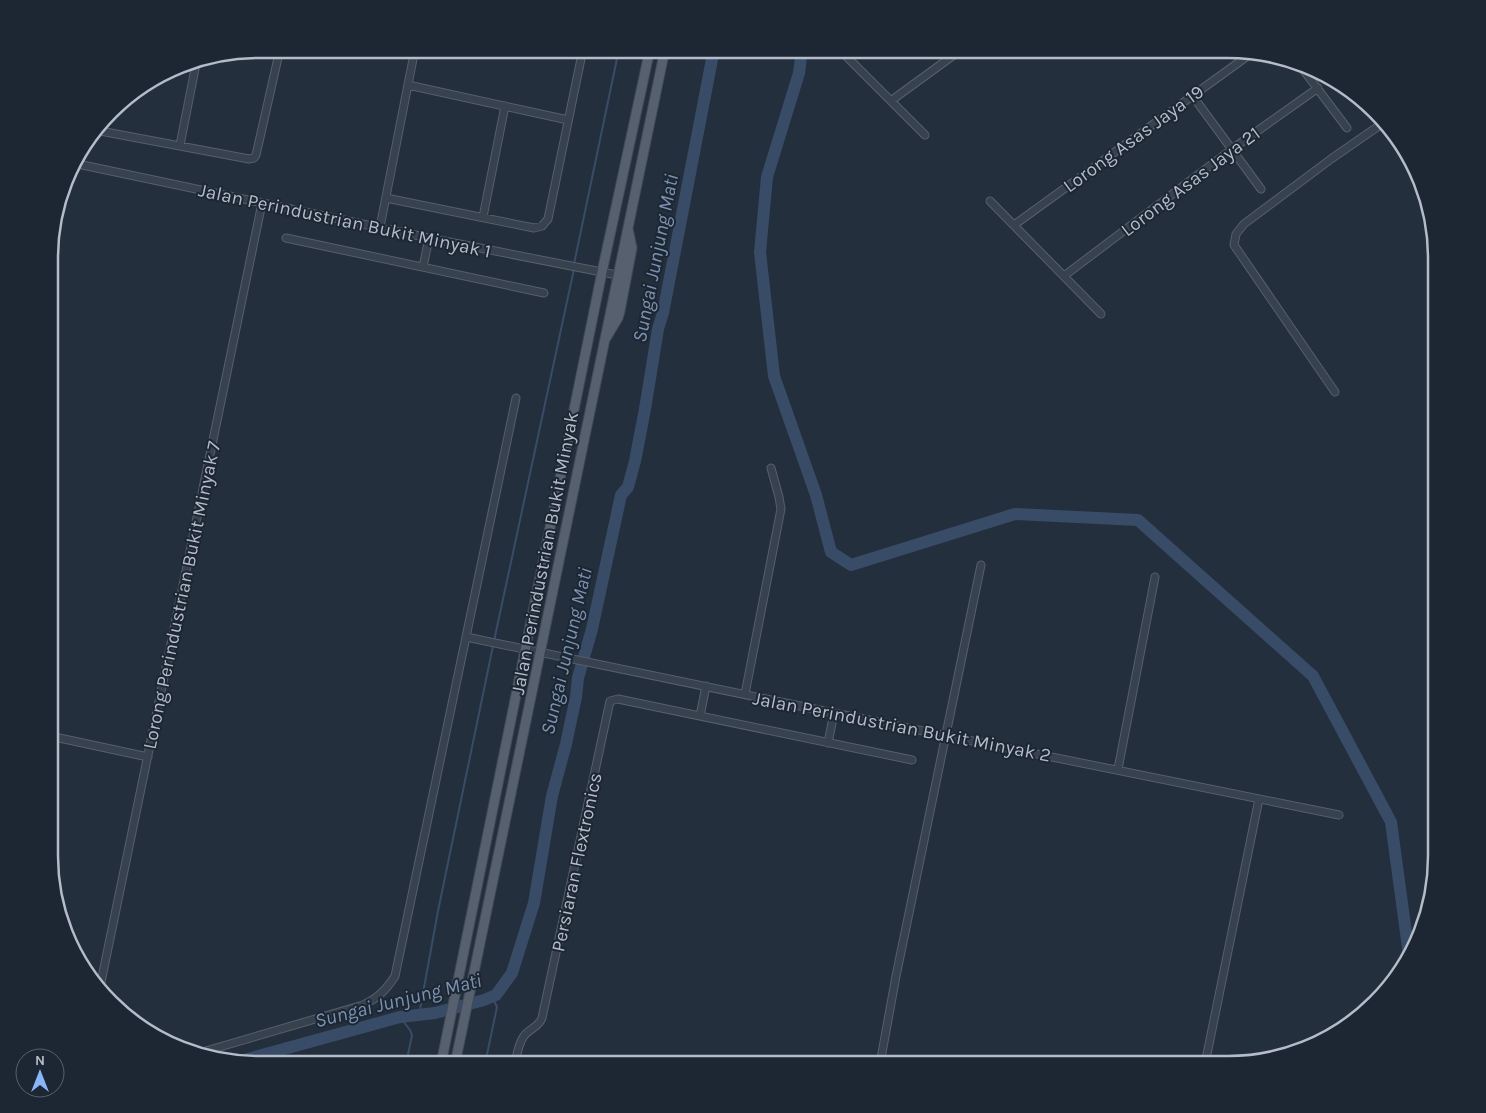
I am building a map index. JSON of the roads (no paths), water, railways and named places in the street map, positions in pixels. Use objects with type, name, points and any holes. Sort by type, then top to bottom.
[{"type":"main road","name":"Jalan Perindustrian Bukit Minyak","points":[[443,1056],[602,272],[648,58]]},
{"type":"main road","name":"Jalan Perindustrian Bukit Minyak","points":[[457,1056],[663,58]]},
{"type":"main road","points":[[603,343],[618,318],[620,311],[632,248],[627,226]]},
{"type":"street","points":[[103,130],[249,159],[254,158],[278,58]]},
{"type":"street","points":[[380,227],[413,58]]},
{"type":"street","points":[[386,198],[534,228],[542,226],[548,219],[580,58]]},
{"type":"street","points":[[848,58],[925,135]]},
{"type":"street","points":[[892,100],[950,58]]},
{"type":"street","name":"Lorong Asas Jaya 19","points":[[1014,225],[1244,58]]},
{"type":"street","points":[[180,145],[194,68]]},
{"type":"street","points":[[1307,74],[1347,128]]},
{"type":"street","points":[[408,85],[568,120]]},
{"type":"street","name":"Lorong Asas Jaya 21","points":[[1064,276],[1232,149],[1318,88]]},
{"type":"street","points":[[1192,95],[1261,189]]},
{"type":"street","points":[[483,218],[505,106]]},
{"type":"street","points":[[1335,392],[1234,244],[1236,234],[1244,224],[1317,169],[1379,126]]},
{"type":"street","name":"Jalan Perindustrian Bukit Minyak 1","points":[[80,165],[617,275]]},
{"type":"street","points":[[990,201],[1101,314]]},
{"type":"street","name":"Lorong Perindustrian Bukit Minyak 7","points":[[101,980],[262,204]]},
{"type":"street","name":"Jalan Perindustrian Bukit Minyak 1","points":[[286,238],[544,294]]},
{"type":"street","points":[[423,267],[429,238]]},
{"type":"street","points":[[209,1050],[362,1005],[380,996],[395,976],[516,398]]},
{"type":"street","points":[[745,694],[781,510],[780,497],[771,468]]},
{"type":"street","points":[[881,1056],[896,976],[981,564]]},
{"type":"street","points":[[1118,769],[1155,578]]},
{"type":"street","name":"Jalan Perindustrian Bukit Minyak 2","points":[[466,637],[1339,815]]},
{"type":"street","points":[[706,686],[700,716],[912,760]]},
{"type":"street","name":"Persiaran Flextronics","points":[[517,1056],[520,1043],[525,1034],[540,1023],[610,701],[618,699],[700,716]]},
{"type":"street","points":[[828,743],[834,713]]},
{"type":"street","points":[[58,738],[148,756]]},
{"type":"street","points":[[1207,1056],[1259,799]]},
{"type":"waterway","points":[[574,264],[617,58]]},
{"type":"waterway","name":"Sungai Junjung Mati","points":[[259,1056],[400,1017],[435,1013],[484,1000],[496,995],[512,973],[534,903],[552,796],[566,744],[578,678],[592,629],[621,495],[628,487],[635,461],[658,329],[663,313],[712,58]]},
{"type":"waterway","points":[[801,58],[799,73],[767,177],[760,252],[774,376],[816,495],[831,552],[851,565],[1015,514],[1138,520],[1313,676],[1391,822],[1408,945]]},
{"type":"waterway","points":[[494,641],[574,269]]},
{"type":"waterway","points":[[419,1015],[438,911],[493,646]]},
{"type":"waterway","points":[[487,1056],[497,1007],[492,997]]},
{"type":"waterway","points":[[400,1017],[412,1035],[408,1056]]}]
